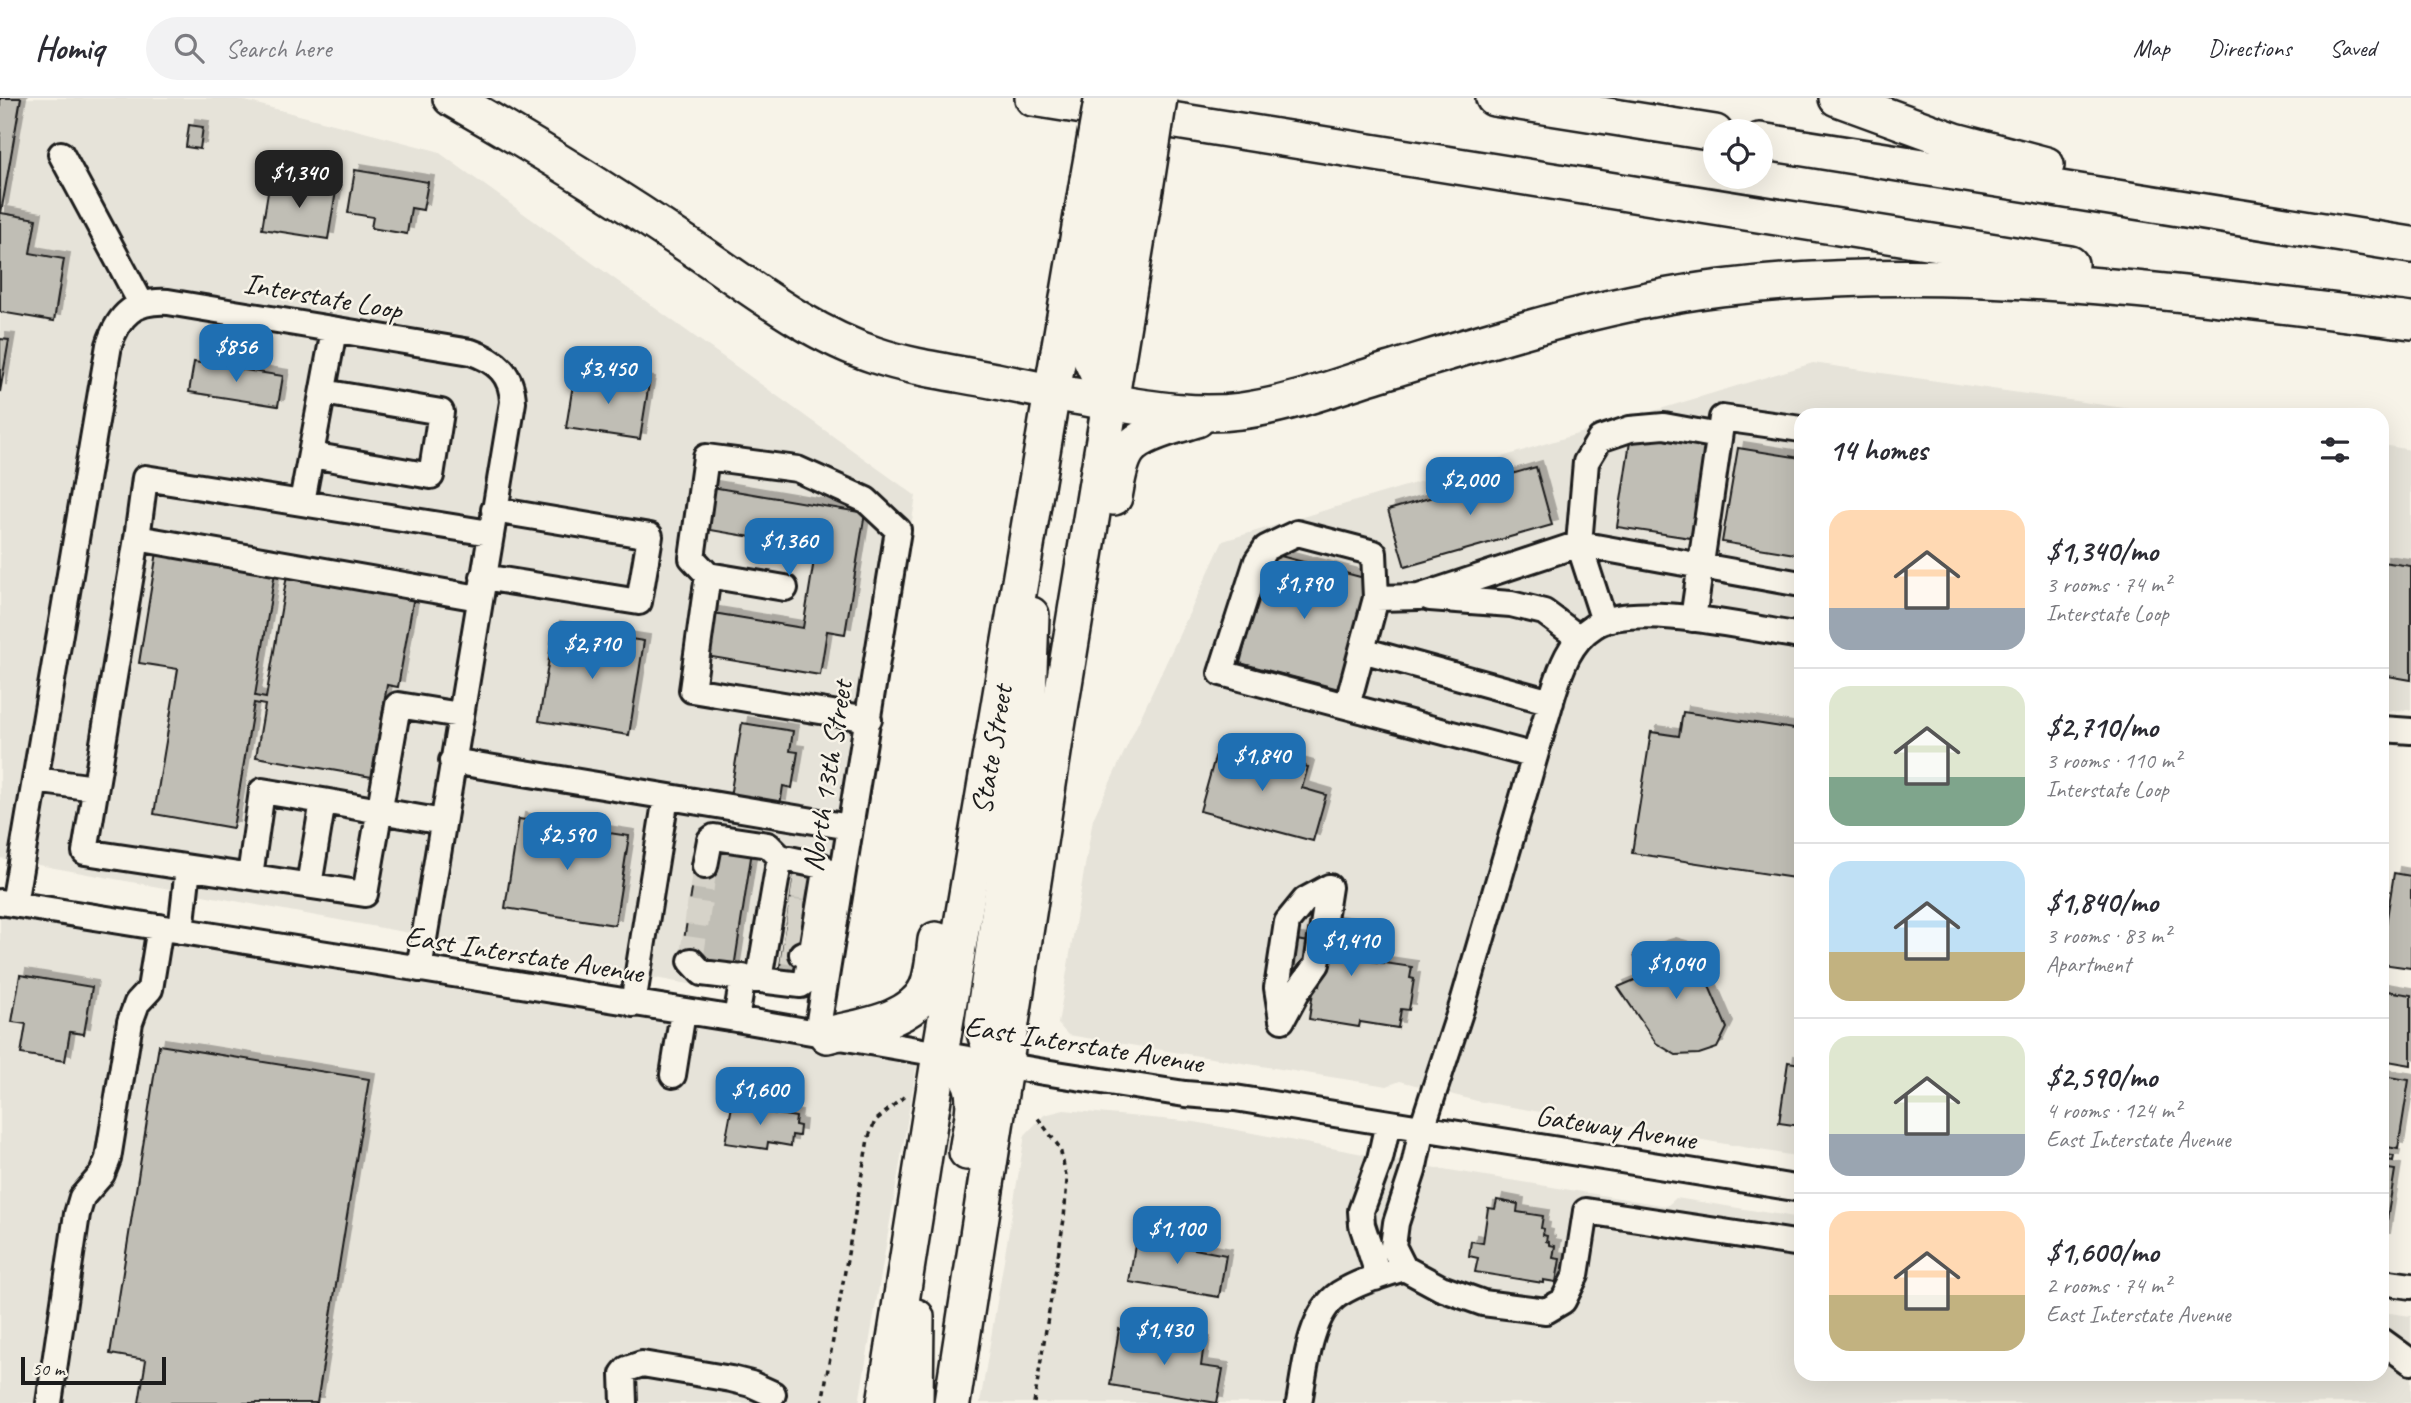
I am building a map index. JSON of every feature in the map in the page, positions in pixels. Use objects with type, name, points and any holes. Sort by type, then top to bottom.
[{"type":"highway","points":[[451,98],[568,166],[785,309],[834,338],[880,357],[1051,392],[1194,414],[1267,407],[1522,330],[1601,310],[1682,293],[1763,284],[1940,277],[2126,286],[2411,320]]},
{"type":"highway","points":[[1033,98],[2411,320]]},
{"type":"highway","name":"State Street","points":[[952,1403],[1018,971],[1121,336],[1118,185],[1103,98]]},
{"type":"highway","points":[[1118,185],[1126,98]]},
{"type":"highway","points":[[1111,402],[1089,355],[1088,334],[1118,185],[1139,98]]},
{"type":"highway","name":"State Street","points":[[886,1403],[940,1054],[1051,392],[1118,185],[1159,98]]},
{"type":"highway","points":[[1494,98],[1703,131]]},
{"type":"highway","points":[[1837,98],[1955,141],[2032,162],[2411,234]]},
{"type":"highway","points":[[1773,143],[2411,245]]},
{"type":"highway","points":[[1018,971],[1044,921],[1118,476],[1128,449],[1149,435],[1217,413]]},
{"type":"highway","points":[[822,1034],[890,1018],[912,1006],[926,989],[985,663],[1027,538]]},
{"type":"highway","points":[[1004,1065],[985,1039],[983,1023],[1027,725],[1031,592],[1027,538]]},
{"type":"highway","points":[[931,1403],[973,1106],[973,1087],[964,1072],[940,1054]]},
{"type":"highway","points":[[911,1240],[917,1332],[915,1403]]},
{"type":"street","points":[[7,903],[35,780],[109,345],[121,320],[141,303],[61,154]]},
{"type":"street","name":"Interstate Loop","points":[[141,303],[168,302],[471,352],[503,369],[512,391],[513,402],[419,969]]},
{"type":"street","points":[[302,502],[334,330]]},
{"type":"street","points":[[311,455],[431,476],[441,412],[323,392]]},
{"type":"street","points":[[1693,619],[1722,418],[1794,428]]},
{"type":"street","points":[[1604,621],[1579,544],[1586,462],[1600,439],[1630,429],[1664,426],[1719,436]]},
{"type":"street","name":"North 13th Street","points":[[709,575],[692,558],[706,457],[797,469],[866,500],[898,530],[850,827],[796,934],[822,1034]]},
{"type":"street","points":[[137,538],[481,588],[639,602],[650,536],[302,502],[145,478],[85,852],[365,894],[398,705],[460,715]]},
{"type":"street","points":[[1347,706],[1376,598],[1374,553],[1297,533],[1266,548],[1257,561],[1221,673],[1535,756]]},
{"type":"street","points":[[1419,597],[1579,544],[1794,583]]},
{"type":"street","points":[[785,588],[709,575],[692,690],[869,719]]},
{"type":"street","points":[[1376,598],[1419,597],[1511,604],[1544,612],[1579,638]]},
{"type":"street","points":[[1794,635],[1693,619],[1635,615],[1604,621],[1579,638],[1559,674],[1462,1006],[1422,1128],[1413,1171],[1392,1239],[1404,1268],[1441,1288],[1483,1303],[1546,1311],[1563,1301],[1576,1275],[1586,1211],[1794,1243]]},
{"type":"street","points":[[1363,650],[1551,702]]},
{"type":"street","points":[[2389,729],[2411,731]]},
{"type":"street","points":[[452,761],[850,827]]},
{"type":"street","points":[[35,780],[95,789]]},
{"type":"street","points":[[250,876],[262,791],[443,822]]},
{"type":"street","points":[[633,1004],[666,797]]},
{"type":"street","points":[[309,886],[323,801]]},
{"type":"street","points":[[673,1075],[691,1013],[696,967],[801,985],[806,981],[796,934],[800,887],[780,857],[768,845],[714,837],[710,840],[705,866]]},
{"type":"street","points":[[780,857],[822,866],[825,871],[800,887]]},
{"type":"street","points":[[49,1403],[77,1214],[82,1197],[102,1174],[108,1159],[130,1022],[137,1003],[150,989],[188,868]]},
{"type":"street","points":[[736,1019],[751,978],[796,934],[800,887]]},
{"type":"street","points":[[1317,893],[1317,964],[1297,992],[1282,1020],[1277,988],[1287,922],[1317,893]]},
{"type":"street","name":"East Interstate Avenue","points":[[7,903],[736,1019],[1185,1094],[1235,1098],[1422,1128]]},
{"type":"street","points":[[1375,1279],[1375,1265],[1362,1225],[1361,1211],[1380,1159],[1388,1123]]},
{"type":"street","name":"Gateway Avenue","points":[[1422,1128],[1794,1188]]},
{"type":"street","points":[[1299,1403],[1310,1345],[1325,1306],[1337,1295],[1404,1268]]},
{"type":"street","points":[[2389,1283],[2411,1286]]},
{"type":"street","points":[[2389,1346],[2411,1362]]},
{"type":"street","points":[[610,1403],[619,1369],[631,1364],[740,1381],[774,1394]]},
{"type":"street","points":[[624,1403],[623,1374],[627,1369],[642,1364]]},
{"type":"path","points":[[822,1403],[868,1139],[881,1114],[906,1095]]},
{"type":"path","points":[[1034,1403],[1064,1219],[1067,1180],[1060,1148],[1037,1117]]},
{"type":"shaded area","points":[[0,98],[234,98],[437,151],[916,496],[831,1006],[677,982],[0,858]]},
{"type":"shaded area","points":[[1813,363],[2124,408],[1794,408],[1794,1156],[1477,1101],[1400,1081],[1387,1086],[1068,1035],[1058,1024],[1093,819],[1223,541]]},
{"type":"shaded area","points":[[2389,446],[2411,450],[2411,710],[2389,711]]},
{"type":"shaded area","points":[[0,914],[917,1064],[859,1403],[0,1403]]},
{"type":"shaded area","points":[[1064,1110],[1195,1122],[1431,1167],[1667,1206],[1676,1198],[1794,1217],[1794,1381],[2389,1381],[2389,1313],[2411,1316],[2411,1403],[980,1403],[1025,1135],[1044,1115]]},
{"type":"building","points":[[0,98],[21,98],[1,213],[36,219],[30,253],[64,259],[54,321],[0,312]]},
{"type":"building","points":[[189,125],[203,127],[200,149],[186,147]]},
{"type":"building","points":[[355,170],[428,182],[423,210],[411,208],[407,234],[371,228],[373,217],[348,213]]},
{"type":"building","points":[[270,180],[336,191],[328,239],[262,229]]},
{"type":"building","points":[[0,339],[9,340],[0,392]]},
{"type":"building","points":[[194,362],[283,376],[278,406],[189,392]]},
{"type":"building","points":[[575,372],[649,383],[640,439],[566,428]]},
{"type":"building","points":[[1631,435],[1705,446],[1691,538],[1617,527]]},
{"type":"building","points":[[1738,448],[1794,457],[1794,554],[1722,542]]},
{"type":"building","points":[[1536,467],[1552,525],[1405,567],[1388,510]]},
{"type":"building","points":[[712,487],[865,513],[845,634],[827,631],[820,675],[706,656],[713,613],[803,628],[816,548],[705,529]]},
{"type":"building","points":[[157,552],[275,572],[255,696],[266,698],[287,575],[414,596],[398,687],[387,685],[372,777],[256,757],[265,705],[254,703],[233,828],[154,814],[178,669],[139,663]]},
{"type":"building","points":[[1269,553],[1368,579],[1339,689],[1240,663]]},
{"type":"building","points":[[2389,563],[2411,566],[2411,680],[2389,676]]},
{"type":"building","points":[[554,627],[644,641],[629,735],[539,721]]},
{"type":"building","points":[[1683,712],[1794,729],[1794,878],[1632,853],[1651,732],[1679,736]]},
{"type":"building","points":[[742,723],[793,731],[790,751],[798,752],[792,788],[783,786],[780,805],[730,797]]},
{"type":"building","points":[[1219,743],[1308,767],[1302,788],[1326,795],[1313,841],[1200,811]]},
{"type":"building","points":[[519,819],[629,836],[615,925],[505,908]]},
{"type":"building","points":[[714,845],[752,851],[734,968],[681,959],[696,864]]},
{"type":"building","points":[[796,864],[816,867],[798,982],[778,979]]},
{"type":"building","points":[[2394,873],[2411,876],[2411,968],[2389,965],[2389,905]]},
{"type":"building","points":[[1328,921],[1376,928],[1371,961],[1412,967],[1410,978],[1414,979],[1409,1010],[1401,1009],[1398,1028],[1360,1022],[1359,1027],[1309,1019],[1314,985],[1320,986],[1322,977],[1283,971],[1288,939],[1324,944]]},
{"type":"building","points":[[1670,944],[1694,951],[1727,1028],[1717,1048],[1699,1054],[1676,1055],[1656,1043],[1618,987],[1642,977],[1634,955]]},
{"type":"building","points":[[20,975],[92,987],[84,1034],[70,1032],[65,1061],[21,1054],[26,1024],[12,1022]]},
{"type":"building","points":[[2389,991],[2411,995],[2411,1065],[2389,1061]]},
{"type":"building","points":[[159,1045],[369,1079],[317,1403],[139,1403],[146,1360],[110,1354]]},
{"type":"building","points":[[1788,1062],[1794,1063],[1794,1125],[1779,1123]]},
{"type":"building","points":[[2389,1077],[2409,1080],[2398,1149],[2389,1147]]},
{"type":"building","points":[[752,1104],[773,1107],[772,1113],[796,1117],[795,1125],[800,1126],[799,1136],[792,1135],[791,1146],[768,1142],[767,1149],[725,1143],[732,1106],[751,1109]]},
{"type":"building","points":[[2389,1169],[2395,1170],[2389,1208]]},
{"type":"building","points":[[1497,1200],[1518,1204],[1517,1212],[1543,1216],[1543,1235],[1547,1236],[1549,1245],[1555,1246],[1553,1258],[1560,1259],[1556,1282],[1543,1280],[1543,1283],[1475,1272],[1478,1258],[1469,1256],[1471,1241],[1483,1243],[1488,1208],[1495,1209]]},
{"type":"building","points":[[1164,1234],[1191,1238],[1189,1248],[1226,1255],[1219,1297],[1129,1282],[1136,1239],[1163,1244]]},
{"type":"building","points":[[1119,1329],[1204,1343],[1201,1366],[1223,1369],[1217,1403],[1110,1385]]},
{"type":"tunnel","points":[[691,961],[705,866]]},
{"type":"tunnel","points":[[792,886],[812,889]]},
{"type":"tunnel","points":[[788,911],[808,914]]},
{"type":"tunnel","points":[[785,930],[805,934]]},
{"type":"tunnel","points":[[782,951],[802,954]]}]
